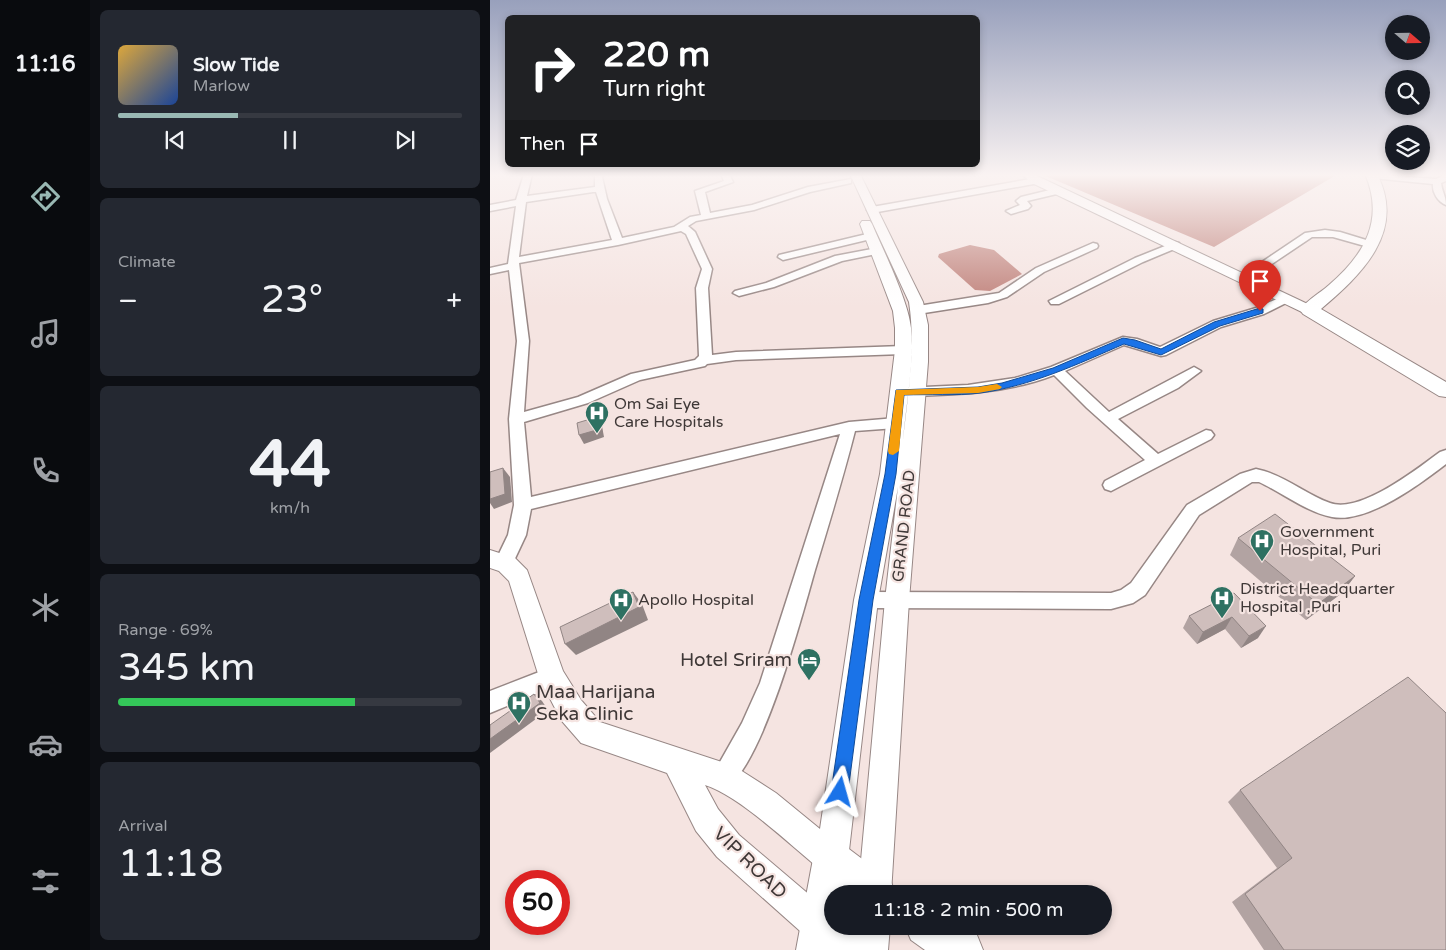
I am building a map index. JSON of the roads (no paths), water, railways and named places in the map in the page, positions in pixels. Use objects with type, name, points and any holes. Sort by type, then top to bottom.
[{"type":"highway","points":[[1380,218],[1378,233],[1360,264],[1347,278],[1309,310],[1446,391]]},
{"type":"highway","points":[[832,860],[864,885]]},
{"type":"highway","points":[[828,942],[832,860]]},
{"type":"highway","points":[[867,950],[869,935]]},
{"type":"highway","points":[[940,935],[962,950]]},
{"type":"main road","name":"GRAND ROAD","points":[[865,218],[900,311],[903,328],[902,350],[909,392],[897,600],[876,885]]},
{"type":"main road","name":"GRAND ROAD","points":[[832,860],[866,600],[890,474],[896,422],[920,362],[918,310],[910,286],[876,218]]},
{"type":"main road","points":[[1117,218],[1309,310]]},
{"type":"main road","points":[[497,561],[513,569],[518,577],[552,677],[571,710],[592,733],[724,776],[765,804],[832,860]]},
{"type":"main road","name":"VIP ROAD","points":[[677,762],[707,820],[728,846],[828,942]]},
{"type":"street","points":[[497,561],[518,535],[523,504],[516,419],[524,341],[513,264],[519,218]]},
{"type":"street","points":[[610,218],[618,242]]},
{"type":"street","points":[[490,271],[513,264],[682,227],[689,221],[700,218]]},
{"type":"street","points":[[682,227],[690,232],[706,270],[702,288],[706,357],[704,360]]},
{"type":"street","points":[[1244,278],[1309,235],[1317,233],[1335,234],[1372,245]]},
{"type":"street","points":[[783,257],[874,244]]},
{"type":"street","points":[[739,293],[770,285],[874,244]]},
{"type":"street","points":[[1055,301],[1139,260],[1175,245]]},
{"type":"street","points":[[918,310],[1003,295],[1040,270],[1093,246]]},
{"type":"street","points":[[909,392],[978,390],[1002,386],[1056,370],[1123,341],[1132,342],[1161,352],[1217,324],[1260,311],[1286,298]]},
{"type":"street","points":[[516,419],[583,400],[636,377],[693,366],[704,360],[736,356],[902,350]]},
{"type":"street","points":[[1056,370],[1155,460]]},
{"type":"street","points":[[1108,418],[1194,371]]},
{"type":"street","points":[[523,504],[766,444],[849,427],[896,422]]},
{"type":"street","points":[[724,776],[736,758],[759,714],[778,663],[837,474],[849,427]]},
{"type":"street","points":[[1110,485],[1206,435]]},
{"type":"street","points":[[866,600],[1111,600],[1126,596],[1138,589],[1193,510],[1246,478],[1256,475],[1264,477],[1325,509],[1336,512],[1349,511],[1359,508],[1406,484],[1446,456]]},
{"type":"street","points":[[490,702],[552,677]]},
{"type":"place","name":"Om Sai Eye Care Hospitals","points":[[597,434]]},
{"type":"place","name":"Government Hospital, Puri","points":[[1262,562]]},
{"type":"place","name":"District Headquarter Hospital ,Puri","points":[[1222,619]]},
{"type":"place","name":"Apollo Hospital","points":[[621,621]]},
{"type":"place","name":"Hotel Sriram","points":[[809,681]]},
{"type":"place","name":"Maa Harijana Seka Clinic","points":[[519,724]]}]
